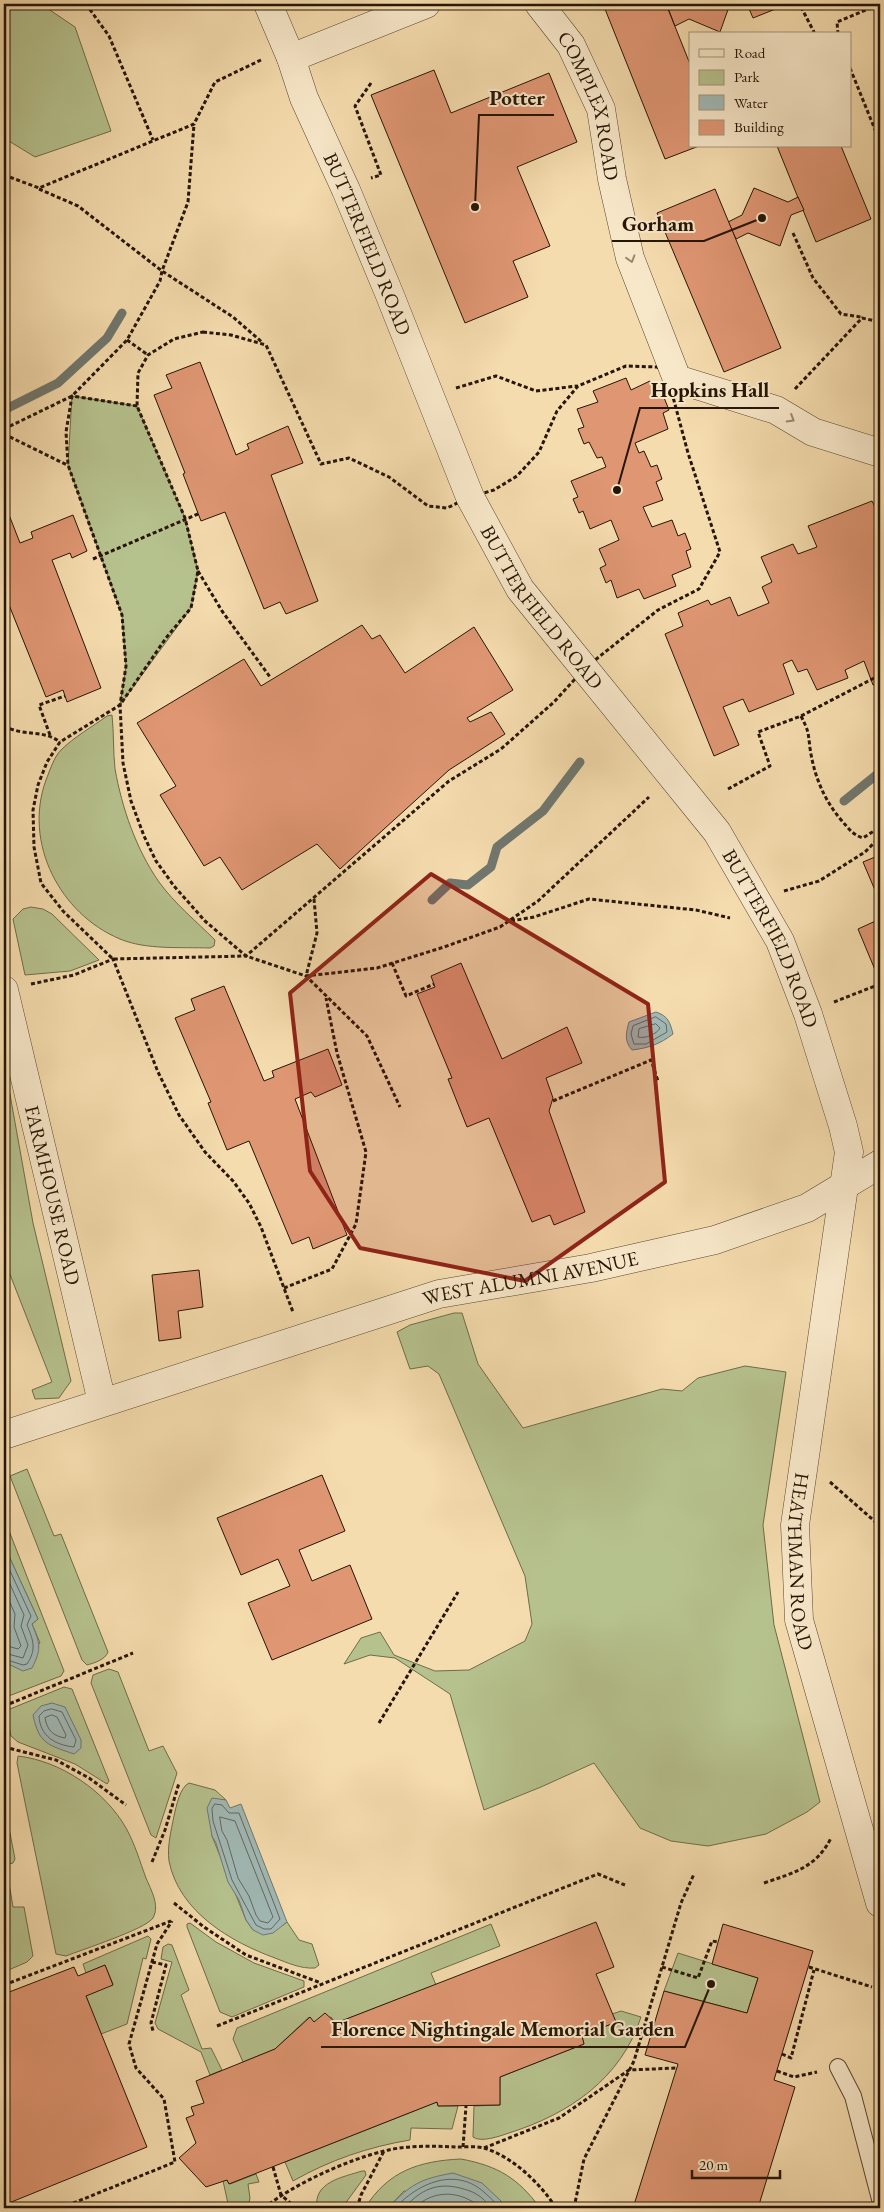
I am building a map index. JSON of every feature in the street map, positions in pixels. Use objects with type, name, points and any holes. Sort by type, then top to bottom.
[{"type":"street","name":"BUTTERFIELD ROAD","points":[[268,4],[278,58],[304,98],[346,190],[470,497],[520,589],[717,832],[780,941],[808,1014],[848,1141],[849,1162],[846,1183]]},
{"type":"street","points":[[278,58],[426,4]]},
{"type":"street","name":"COMPLEX ROAD","points":[[539,4],[571,45],[601,109],[612,179],[630,258],[677,379]]},
{"type":"street","points":[[677,379],[776,410],[813,432],[880,453]]},
{"type":"street","name":"FARMHOUSE ROAD","points":[[4,991],[102,1402]]},
{"type":"street","name":"WEST ALUMNI AVENUE","points":[[4,1435],[173,1378],[303,1339],[347,1322],[439,1294],[591,1268],[715,1240],[807,1208],[880,1164]]},
{"type":"street","name":"HEATHMAN ROAD","points":[[846,1183],[795,1525],[797,1601],[799,1620],[880,1903]]},
{"type":"lane","points":[[838,2067],[853,2096],[880,2195]]},
{"type":"path","points":[[86,4],[109,36],[153,140]]},
{"type":"path","points":[[838,32],[838,22],[880,4]]},
{"type":"path","points":[[801,7],[814,32]]},
{"type":"path","points":[[4,429],[72,396],[127,340],[160,281],[188,202],[194,124],[215,82],[278,58]]},
{"type":"path","points":[[852,73],[880,142]]},
{"type":"path","points":[[364,181],[382,175],[355,106],[371,83]]},
{"type":"path","points":[[39,188],[194,124]]},
{"type":"path","points":[[4,175],[39,188],[78,206],[162,271],[232,317],[266,345],[321,464],[349,458],[389,477],[428,506],[448,508],[470,497],[494,490],[517,476],[539,452],[557,411],[578,386]]},
{"type":"path","points":[[794,234],[813,278],[840,314],[880,322]]},
{"type":"path","points":[[880,300],[880,314]]},
{"type":"path","points":[[776,410],[862,318]]},
{"type":"path","points":[[266,345],[231,335],[203,332],[174,339],[148,355],[138,373],[137,406],[184,518],[198,571],[222,611],[270,678]]},
{"type":"path","points":[[127,340],[148,355]]},
{"type":"path","points":[[246,956],[449,781],[501,749],[554,702],[585,668],[658,610],[700,589],[720,552],[688,453],[673,397],[677,379],[657,367],[626,366],[578,386],[536,392],[496,376],[452,389]]},
{"type":"path","points":[[72,396],[137,406]]},
{"type":"path","points":[[72,396],[66,432],[68,465],[122,615],[126,666],[120,705],[123,763],[131,802],[156,861],[174,886],[205,921],[246,956]]},
{"type":"path","points":[[4,434],[68,465]]},
{"type":"path","points":[[93,559],[184,518],[198,514]]},
{"type":"path","points":[[198,571],[191,608],[166,638],[120,705],[60,742],[47,762],[38,785],[33,810],[36,862],[41,883],[63,911],[113,959],[158,1072],[179,1116],[205,1152],[233,1181],[249,1203],[261,1227],[303,1339]]},
{"type":"path","points":[[728,789],[770,766],[758,732],[801,716],[880,675]]},
{"type":"path","points":[[50,735],[39,705],[65,696]]},
{"type":"path","points":[[801,716],[810,732],[810,747],[815,771],[823,794],[832,809],[855,836],[862,838],[880,827]]},
{"type":"path","points":[[4,726],[17,733],[50,735],[60,742]]},
{"type":"path","points":[[4,991],[74,975],[113,959],[246,956],[306,976],[377,968],[500,927],[538,901],[649,797]]},
{"type":"path","points":[[781,892],[819,881],[865,852],[880,837]]},
{"type":"path","points":[[306,976],[317,934],[314,899]]},
{"type":"path","points":[[509,921],[534,917],[589,899],[696,910],[730,918]]},
{"type":"path","points":[[392,963],[406,996],[434,984]]},
{"type":"path","points":[[306,976],[326,998],[367,1036],[400,1107]]},
{"type":"path","points":[[828,1005],[880,984]]},
{"type":"path","points":[[284,1288],[332,1269],[356,1224],[366,1152],[337,1053],[326,998]]},
{"type":"path","points":[[553,1101],[651,1060],[658,1081]]},
{"type":"path","points":[[379,1723],[458,1592]]},
{"type":"path","points":[[4,1706],[134,1653]]},
{"type":"path","points":[[4,1747],[56,1760],[89,1778],[126,1805]]},
{"type":"path","points":[[152,1862],[165,1830],[179,1783]]},
{"type":"path","points":[[764,1883],[795,1872],[811,1863],[824,1852],[831,1838]]},
{"type":"path","points":[[217,2026],[598,1874],[625,1885]]},
{"type":"path","points":[[574,2208],[584,2159],[629,2070],[681,1903],[694,1874]]},
{"type":"path","points":[[174,1903],[246,1954],[321,1983]]},
{"type":"path","points":[[4,1985],[172,1921],[157,1944],[129,2044],[136,2068],[164,2099],[175,2162],[61,2208]]},
{"type":"path","points":[[662,1967],[698,1978],[712,1941],[718,1942]]},
{"type":"path","points":[[152,1962],[166,1965],[151,2023],[153,2030]]},
{"type":"path","points":[[809,1967],[872,1986]]},
{"type":"path","points":[[782,2054],[791,2058],[814,1970]]},
{"type":"path","points":[[777,2071],[794,2077],[838,2067]]},
{"type":"path","points":[[483,2148],[559,2118],[629,2070],[677,2068]]},
{"type":"path","points":[[463,2147],[466,2106]]},
{"type":"path","points":[[264,2208],[281,2195],[329,2171],[385,2150],[427,2146],[483,2148],[512,2162],[541,2187],[556,2208]]},
{"type":"path","points":[[357,2208],[361,2195],[385,2150]]},
{"type":"path","points":[[273,2167],[281,2195],[296,2208]]},
{"type":"highlighted area","points":[[431,874],[648,1004],[665,1182],[525,1281],[360,1248],[310,1171],[290,993]]},
{"type":"green space","points":[[4,4],[41,4],[75,27],[111,131],[35,157],[4,138]]},
{"type":"green space","points":[[72,396],[137,406],[185,518],[198,571],[191,608],[120,705],[126,666],[122,615],[68,465]]},
{"type":"green space","points":[[112,715],[115,769],[131,828],[143,856],[165,890],[215,940],[214,946],[210,948],[141,945],[120,939],[99,928],[80,912],[64,894],[52,874],[43,851],[39,828],[40,804],[46,780],[54,760],[61,750],[83,732],[107,716]]},
{"type":"green space","points":[[31,907],[43,909],[52,914],[99,960],[70,971],[25,975],[13,919],[23,909]]},
{"type":"green space","points":[[4,1061],[33,1223],[71,1381],[59,1398],[35,1399],[32,1390],[52,1382],[4,1259]]},
{"type":"green space","points":[[454,1313],[462,1313],[478,1364],[523,1428],[662,1389],[682,1391],[698,1378],[745,1366],[786,1372],[763,1525],[774,1625],[820,1802],[807,1812],[766,1834],[708,1846],[671,1841],[640,1828],[594,1763],[484,1810],[450,1694],[395,1658],[370,1655],[344,1664],[361,1638],[380,1632],[394,1655],[435,1671],[469,1670],[525,1641],[532,1624],[525,1576],[439,1374],[428,1366],[410,1369],[397,1332],[410,1325]]},
{"type":"green space","points":[[27,1469],[54,1536],[61,1534],[108,1652],[102,1659],[87,1665],[82,1660],[10,1476]]},
{"type":"green space","points":[[4,1518],[64,1671],[61,1676],[6,1697],[4,1696],[4,1662],[7,1665],[40,1643],[32,1624],[38,1619],[8,1554],[4,1552]]},
{"type":"green space","points":[[109,1669],[118,1672],[149,1751],[163,1746],[177,1773],[156,1838],[151,1835],[91,1683],[93,1675]]},
{"type":"green space","points":[[64,1687],[72,1689],[109,1781],[107,1784],[75,1764],[18,1742],[11,1736],[6,1713],[10,1709]]},
{"type":"green space","points":[[18,1756],[50,1764],[66,1771],[94,1790],[117,1814],[132,1840],[154,1898],[155,1913],[148,1923],[66,1956],[56,1954],[17,1763]]},
{"type":"green space","points":[[189,1783],[215,1790],[226,1800],[212,1799],[212,1836],[246,1920],[253,1930],[283,1925],[287,1922],[299,1940],[312,1944],[319,1965],[315,1968],[305,1968],[290,1964],[241,1943],[209,1923],[195,1910],[184,1895],[175,1879],[169,1861],[169,1850],[177,1803],[183,1789]]},
{"type":"green space","points":[[4,1802],[15,1859],[13,1863],[6,1865],[13,1907],[24,1907],[33,1956],[27,1962],[4,1972]]},
{"type":"green space","points":[[190,1923],[216,1942],[254,1963],[304,1981],[304,1987],[232,2017],[220,2012],[187,1927],[187,1924]]},
{"type":"green space","points":[[491,1924],[500,1946],[431,1973],[436,1985],[336,2023],[331,2017],[314,2022],[309,2017],[275,2049],[243,2062],[233,2039],[237,2028]]},
{"type":"green space","points":[[148,1936],[151,1939],[146,1959],[143,1958],[127,2024],[101,2034],[86,1996],[113,1984],[105,1965],[86,1973],[83,1964]]},
{"type":"green space","points":[[168,1944],[172,1945],[189,1990],[181,1995],[202,2049],[211,2048],[222,2070],[210,2075],[201,2052],[158,2029],[155,2023],[172,1962],[161,1959],[163,1947]]},
{"type":"green space","points":[[678,1953],[758,1978],[747,2013],[664,1991]]},
{"type":"green space","points":[[621,2011],[641,2017],[632,2039],[620,2059],[590,2091],[552,2116],[531,2125],[491,2138],[476,2139],[473,2137],[474,2106],[500,2105],[500,2077],[584,2044],[582,2036],[616,2022],[612,2014]]},
{"type":"green space","points":[[437,2102],[438,2106],[458,2106],[452,2129],[411,2128],[410,2140],[379,2146],[350,2155],[293,2181],[285,2162]]},
{"type":"green space","points":[[461,2159],[486,2165],[506,2175],[524,2189],[540,2208],[501,2208],[501,2201],[404,2191],[388,2208],[365,2208],[384,2185],[406,2170],[432,2162]]},
{"type":"green space","points":[[365,2171],[366,2175],[342,2208],[317,2208],[317,2199],[324,2186],[338,2178]]},
{"type":"green space","points":[[256,2174],[259,2182],[248,2184],[250,2198],[248,2208],[229,2208],[223,2181],[227,2180],[230,2184]]},
{"type":"water","points":[[656,1012],[668,1020],[673,1034],[654,1045],[632,1050],[626,1037],[629,1022]]},
{"type":"water","points":[[4,1552],[8,1554],[38,1619],[32,1624],[38,1641],[39,1651],[32,1668],[23,1671],[4,1662]]},
{"type":"water","points":[[52,1703],[65,1707],[81,1740],[81,1748],[74,1754],[46,1742],[38,1732],[33,1715],[41,1706]]},
{"type":"water","points":[[212,1798],[226,1800],[230,1808],[241,1804],[287,1922],[273,1933],[263,1935],[253,1930],[246,1920],[239,1900],[228,1882],[212,1836],[207,1808]]},
{"type":"water","points":[[453,2173],[482,2183],[501,2201],[501,2208],[388,2208],[403,2193],[424,2180]]},
{"type":"building","points":[[603,4],[666,4],[689,62],[689,148],[694,148],[665,159]]},
{"type":"building","points":[[678,4],[730,4],[720,32],[689,19],[675,26],[668,8]]},
{"type":"building","points":[[747,4],[788,4],[753,18]]},
{"type":"building","points":[[434,70],[451,113],[549,73],[577,142],[517,167],[550,246],[513,261],[528,297],[465,323],[371,95]]},
{"type":"building","points":[[778,148],[842,148],[871,219],[816,242]]},
{"type":"building","points":[[754,188],[788,202],[798,197],[804,210],[791,215],[780,246],[748,233],[736,239],[728,222],[742,215]]},
{"type":"building","points":[[715,189],[781,348],[724,372],[657,213]]},
{"type":"building","points":[[200,362],[236,455],[249,449],[247,444],[288,426],[303,463],[271,475],[318,601],[286,614],[280,602],[264,609],[225,512],[201,521],[183,474],[185,473],[154,395],[172,388],[166,375]]},
{"type":"building","points":[[626,378],[631,390],[650,381],[657,398],[663,395],[669,410],[663,413],[668,429],[635,443],[639,453],[644,451],[651,467],[657,465],[662,479],[656,482],[663,500],[643,507],[652,527],[672,520],[678,536],[685,533],[691,549],[686,551],[691,567],[672,575],[676,586],[644,599],[639,589],[617,598],[611,580],[606,583],[600,568],[606,565],[599,549],[619,540],[611,520],[590,529],[583,511],[579,513],[573,499],[578,497],[571,481],[606,467],[602,457],[597,458],[589,442],[584,444],[578,429],[584,427],[577,409],[598,402],[593,391]]},
{"type":"building","points":[[872,501],[880,517],[880,683],[873,685],[864,661],[845,670],[848,678],[817,690],[807,669],[798,672],[792,660],[783,664],[794,694],[749,712],[743,699],[723,707],[739,745],[714,756],[665,634],[683,626],[678,613],[708,600],[711,605],[730,597],[738,616],[769,603],[762,587],[772,582],[761,557],[793,544],[798,554],[817,547],[808,526]]},
{"type":"building","points":[[4,502],[20,543],[33,538],[31,532],[73,515],[87,551],[72,558],[70,553],[52,560],[101,688],[67,702],[63,690],[46,697],[7,600],[4,601]]},
{"type":"building","points":[[362,625],[372,639],[380,635],[405,673],[474,627],[513,690],[467,718],[470,722],[491,712],[505,734],[449,770],[340,869],[317,844],[242,890],[220,857],[204,866],[160,795],[176,786],[137,723],[244,659],[261,686]]},
{"type":"building","points":[[880,855],[880,902],[863,862]]},
{"type":"building","points":[[880,919],[880,976],[878,977],[858,929]]},
{"type":"building","points":[[461,963],[502,1059],[567,1027],[582,1063],[546,1078],[553,1098],[549,1111],[585,1212],[554,1225],[550,1215],[532,1222],[489,1118],[467,1127],[448,1079],[452,1078],[417,994],[435,987],[431,976]]},
{"type":"building","points":[[224,986],[264,1081],[274,1077],[272,1071],[328,1049],[342,1085],[315,1097],[311,1092],[295,1099],[347,1235],[313,1249],[309,1237],[292,1244],[249,1141],[227,1150],[208,1103],[211,1102],[175,1018],[195,1010],[191,999]]},
{"type":"building","points":[[199,1270],[203,1307],[178,1311],[181,1338],[159,1341],[152,1275]]},
{"type":"building","points":[[322,1475],[345,1531],[299,1550],[312,1581],[350,1565],[372,1619],[272,1660],[248,1603],[290,1586],[278,1559],[241,1575],[217,1518]]},
{"type":"building","points":[[596,1922],[614,1967],[596,1974],[616,2022],[582,2036],[584,2044],[500,2077],[500,2105],[438,2106],[437,2102],[229,2184],[227,2180],[206,2187],[179,2158],[196,2143],[186,2118],[194,2115],[191,2107],[204,2103],[196,2081],[275,2049],[310,2017],[314,2022],[325,2013],[336,2023]]},
{"type":"building","points":[[723,1924],[813,1951],[774,2080],[795,2087],[758,2208],[633,2208],[678,2064],[645,2055],[664,1991],[747,2013],[758,1978],[712,1964]]},
{"type":"building","points":[[105,1965],[113,1985],[86,1996],[147,2147],[4,2205],[4,1994],[74,1967],[78,1976]]},
{"type":"waterway","points":[[4,410],[58,383],[107,338],[122,313]]},
{"type":"waterway","points":[[432,900],[450,883],[468,885],[491,867],[497,847],[543,811],[580,762]]},
{"type":"waterway","points":[[844,801],[880,772]]},
{"type":"place","name":"Potter","points":[[475,207]]},
{"type":"place","name":"Gorham","points":[[762,218]]},
{"type":"place","name":"Hopkins Hall","points":[[617,490]]},
{"type":"place","name":"Florence Nightingale Memorial Garden","points":[[711,1984]]}]
